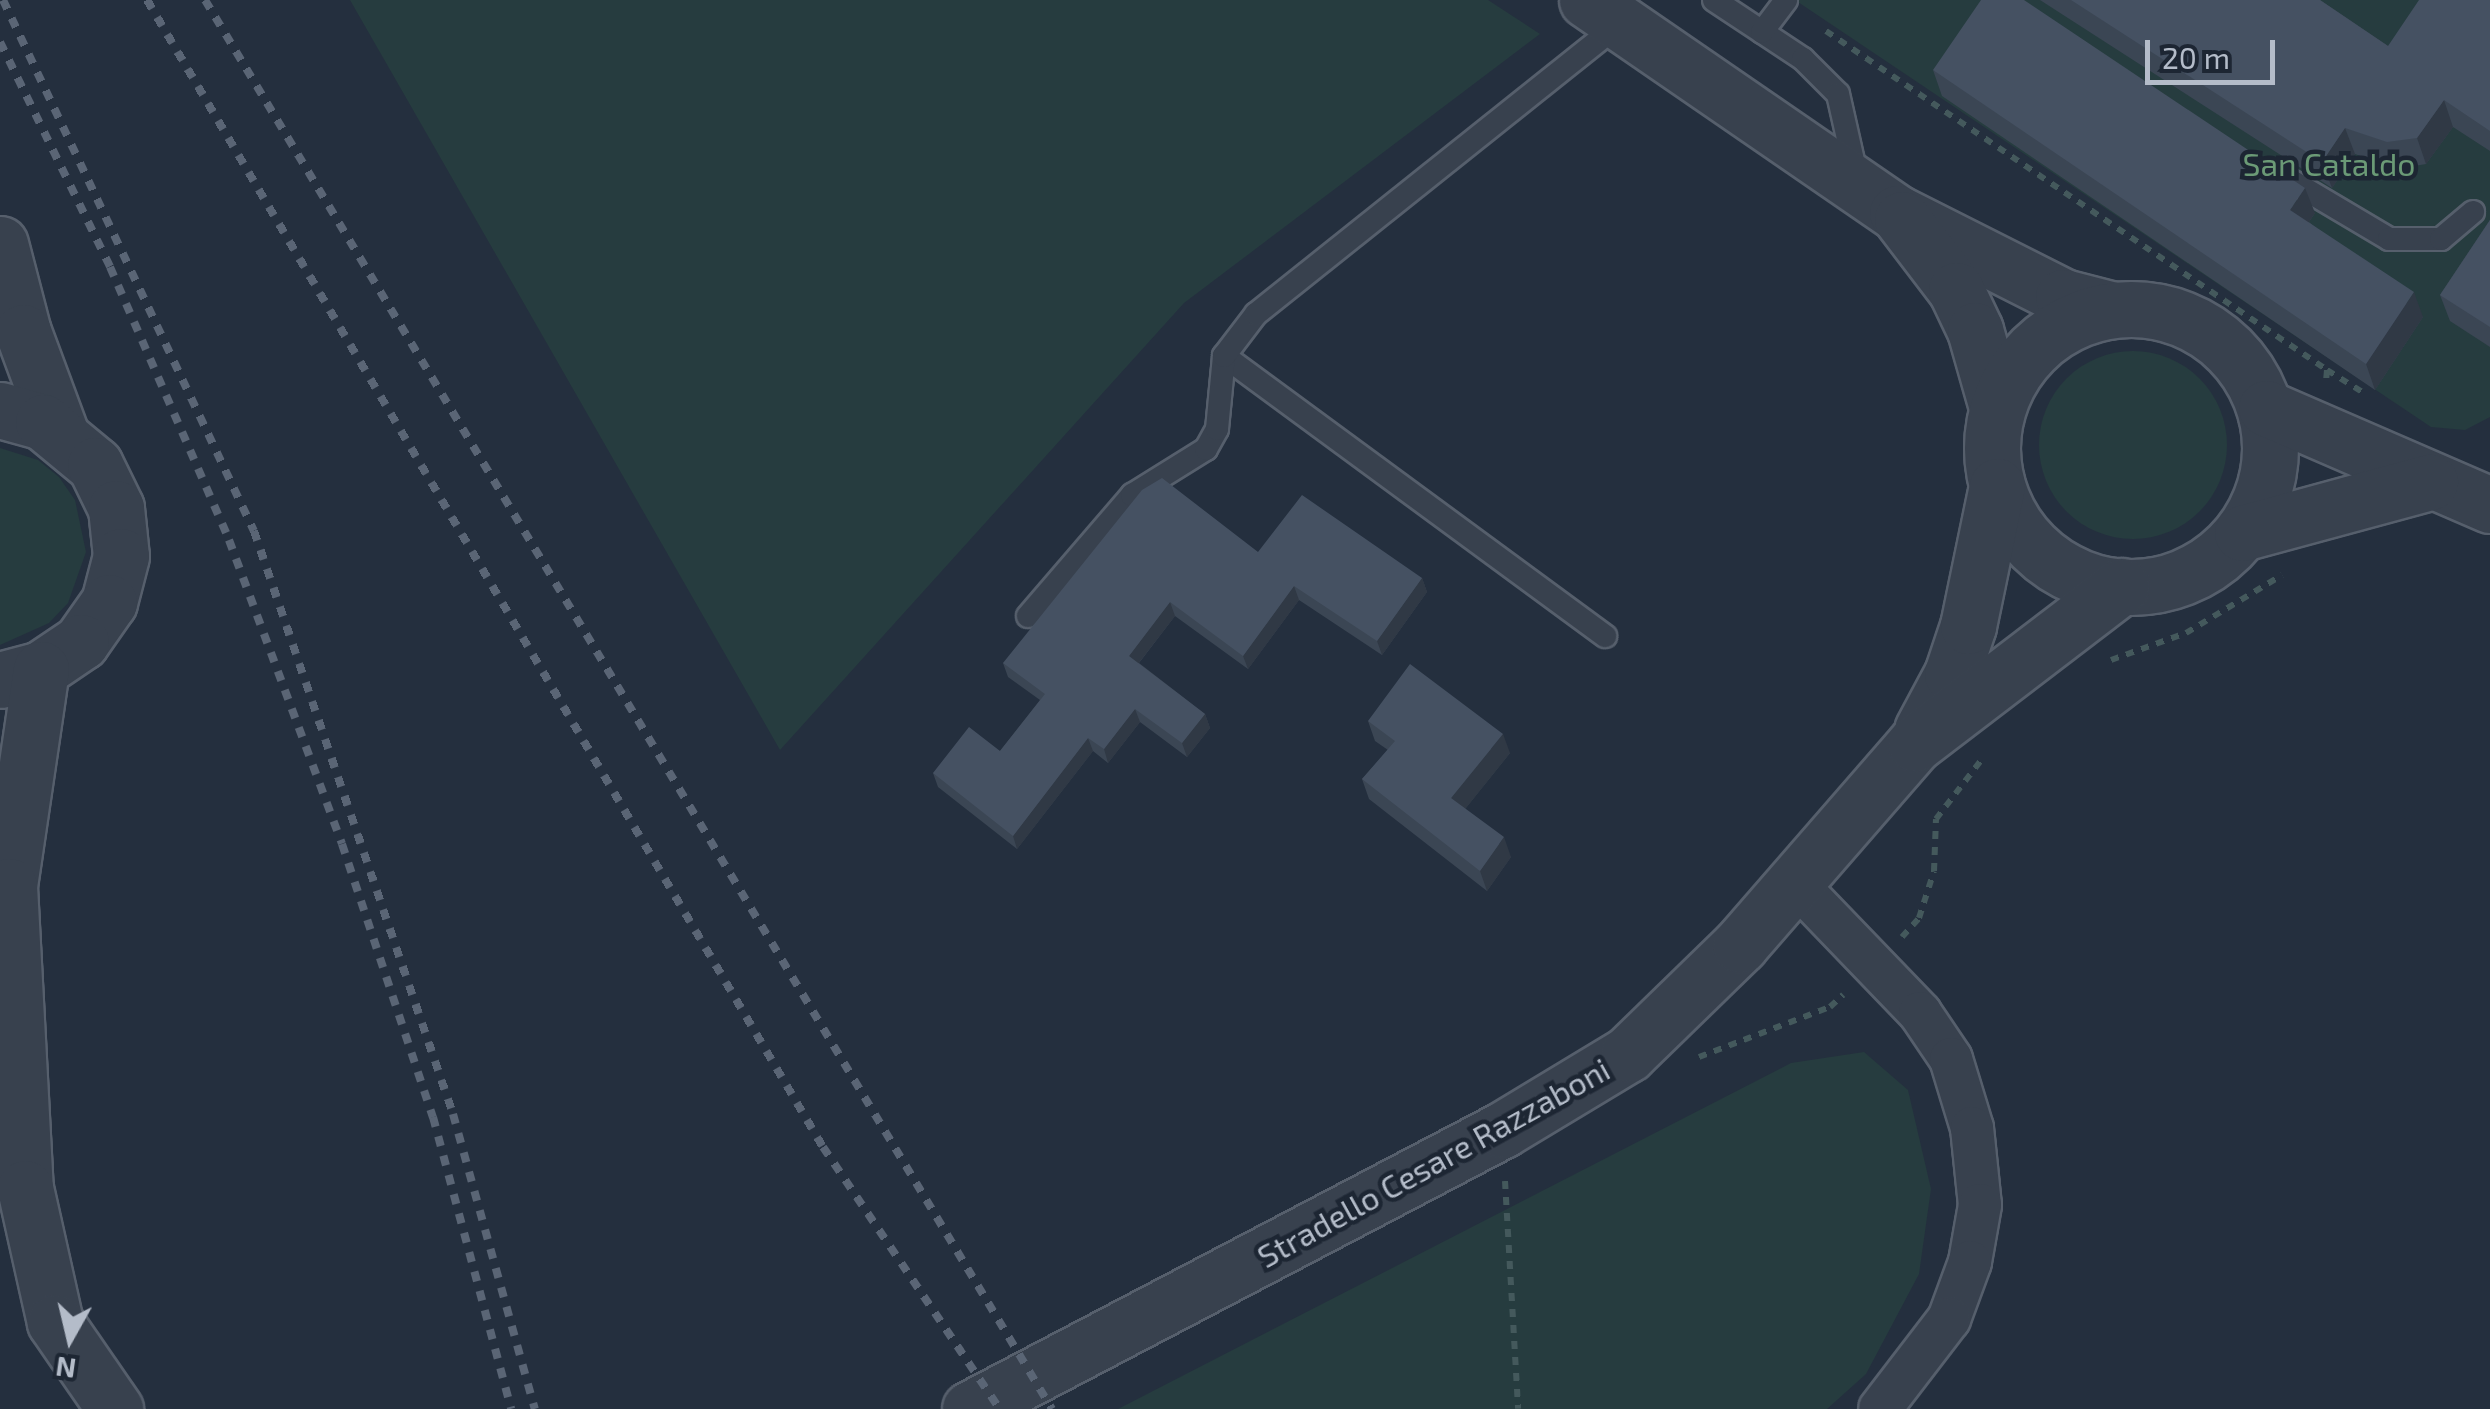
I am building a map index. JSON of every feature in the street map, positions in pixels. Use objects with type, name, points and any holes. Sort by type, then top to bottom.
[{"type":"street","points":[[1604,11],[1877,199],[2064,297],[2110,309],[2160,310],[2206,329],[2243,363],[2266,408],[2269,473],[2242,533]]},
{"type":"street","points":[[1877,199],[1956,290],[1997,406]]},
{"type":"street","points":[[0,244],[23,332],[60,432],[108,485],[121,556],[96,624],[21,674],[4,872],[25,1188],[55,1322],[115,1409]]},
{"type":"street","points":[[2110,309],[2073,320],[2040,342],[2013,371],[1997,406],[1991,447],[1997,486],[2010,517],[2057,566],[2122,586],[2189,574],[2242,533],[2430,482]]},
{"type":"street","points":[[2266,408],[2490,505]]},
{"type":"street","points":[[0,410],[60,432]]},
{"type":"street","name":"Stradello Cesare Razzaboni","points":[[1914,744],[1952,674],[1968,626],[1997,486]]},
{"type":"street","name":"Stradello Cesare Razzaboni","points":[[970,1409],[1502,1130],[1628,1054],[1794,882],[1914,744],[2122,586]]},
{"type":"street","points":[[1794,882],[1920,1014],[1950,1060],[1972,1128],[1980,1206],[1970,1262],[1950,1320],[1880,1409]]},
{"type":"lane","points":[[1714,0],[1762,32],[1838,94],[1877,199]]},
{"type":"lane","points":[[1762,32],[1786,0]]},
{"type":"lane","points":[[1028,616],[1132,495],[1206,449],[1217,428],[1224,356],[1256,314],[1604,11]]},
{"type":"lane","points":[[2258,159],[2389,239],[2441,240],[2474,212]]},
{"type":"lane","points":[[1224,356],[1605,636]]},
{"type":"path","points":[[1504,1181],[1518,1409]]},
{"type":"green space","points":[[350,0],[1488,0],[1540,34],[1184,303],[780,750]]},
{"type":"green space","name":"San Cataldo","points":[[1795,0],[2490,0],[2490,417],[2465,430],[2431,427]]},
{"type":"green space","points":[[2133,351],[2169,358],[2199,379],[2220,409],[2227,445],[2220,481],[2199,511],[2169,532],[2133,539],[2097,532],[2067,511],[2046,481],[2039,445],[2046,409],[2067,379],[2097,358]]},
{"type":"green space","points":[[0,448],[38,460],[59,477],[75,500],[86,552],[68,603],[49,623],[0,645]]},
{"type":"green space","points":[[1864,1052],[1908,1090],[1931,1189],[1919,1274],[1866,1374],[1827,1409],[1118,1409],[1791,1063]]},
{"type":"building","points":[[1981,0],[2024,0],[2305,188],[2290,210],[2414,292],[2366,364],[1933,70]]},
{"type":"building","points":[[2071,0],[2320,0],[2388,46],[2419,0],[2490,0],[2490,131],[2444,100],[2417,138],[2387,142],[2345,128],[2322,162]]},
{"type":"building","points":[[2490,220],[2490,327],[2440,295]]},
{"type":"building","points":[[1162,478],[1258,552],[1302,495],[1422,578],[1377,641],[1294,586],[1243,656],[1170,602],[1129,656],[1205,714],[1182,743],[1135,709],[1104,749],[1088,738],[1013,836],[933,773],[969,727],[1000,751],[1045,694],[1003,663],[1142,490]]},
{"type":"building","points":[[1410,664],[1503,734],[1451,798],[1504,837],[1480,871],[1362,779],[1395,741],[1368,721]]},
{"type":"railway","points":[[3,0],[254,531],[453,1114],[535,1409]]},
{"type":"railway","points":[[147,0],[823,1147],[1000,1409]]},
{"type":"railway","points":[[205,0],[1052,1409]]},
{"type":"railway","points":[[0,42],[110,267],[229,540],[342,844],[433,1117],[511,1409]]}]
